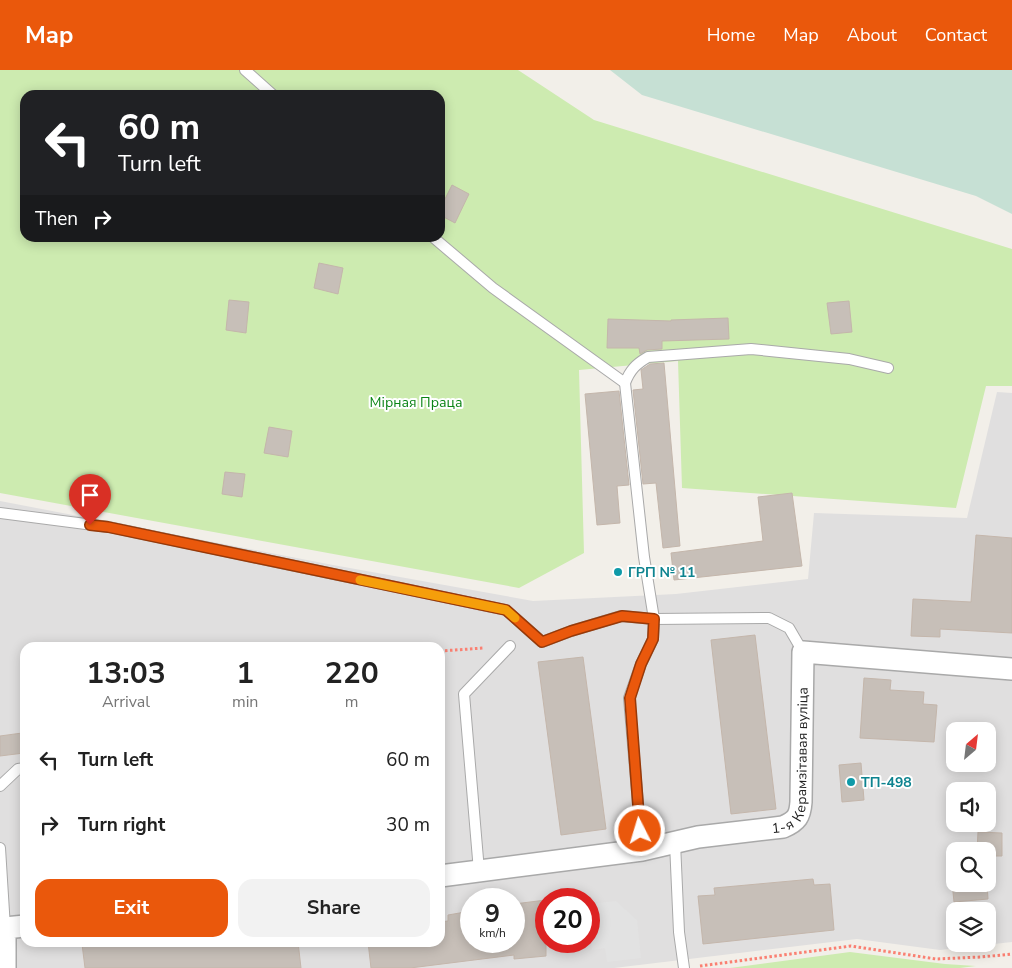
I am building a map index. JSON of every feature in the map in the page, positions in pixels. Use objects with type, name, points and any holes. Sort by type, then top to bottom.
[{"type":"street","points":[[803,652],[1012,669]]},
{"type":"street","name":"1-я Керамзітавая вуліца","points":[[445,875],[642,850],[698,837],[783,827],[791,824],[798,818],[802,802],[803,652]]},
{"type":"street","points":[[4,968],[15,927]]},
{"type":"lane","points":[[245,70],[267,90]]},
{"type":"lane","points":[[439,242],[493,288],[624,383]]},
{"type":"lane","points":[[642,850],[630,698],[641,664],[653,639],[654,619],[644,558],[624,383],[629,372],[648,357],[751,349],[848,359],[888,368]]},
{"type":"lane","points":[[0,512],[108,527],[506,610],[542,642],[622,616],[654,619],[769,618],[789,628],[803,652]]},
{"type":"lane","points":[[479,871],[464,694],[510,646]]},
{"type":"lane","points":[[0,786],[20,769]]},
{"type":"lane","points":[[675,843],[679,932],[684,968]]},
{"type":"lane","points":[[0,848],[15,927]]},
{"type":"path","points":[[445,651],[510,646]]},
{"type":"path","points":[[698,967],[851,946],[936,958],[1012,954]]},
{"type":"shaded area","points":[[997,392],[1012,393],[1012,942],[996,944],[996,902],[946,902],[946,949],[940,950],[857,939],[614,968],[0,968],[0,501],[533,601],[676,594],[808,579],[814,513],[967,518]]},
{"type":"shaded area","points":[[616,901],[637,920],[641,958],[607,962],[605,948],[600,949],[600,903]]},
{"type":"green space","name":"Мірная Праца","points":[[0,70],[518,70],[594,120],[1012,249],[1012,386],[986,386],[956,508],[682,488],[678,361],[579,370],[584,553],[519,588],[0,493]]},
{"type":"green space","points":[[610,70],[1012,70],[1012,214],[976,196],[642,95]]},
{"type":"green space","points":[[850,952],[976,966],[960,968],[730,968]]},
{"type":"building","points":[[452,185],[469,194],[455,223],[445,218],[445,199]]},
{"type":"building","points":[[319,263],[343,268],[338,294],[314,288]]},
{"type":"building","points":[[229,300],[249,302],[246,333],[226,330]]},
{"type":"building","points":[[849,301],[852,332],[831,334],[827,303]]},
{"type":"building","points":[[728,318],[729,339],[662,341],[662,349],[647,350],[640,354],[639,348],[607,348],[608,319],[671,321]]},
{"type":"building","points":[[664,363],[680,546],[663,548],[656,483],[643,484],[633,390],[643,389],[641,370],[650,364]]},
{"type":"building","points":[[619,391],[629,485],[617,486],[620,523],[597,525],[585,394]]},
{"type":"building","points":[[269,427],[292,431],[288,457],[264,453]]},
{"type":"building","points":[[225,472],[245,474],[242,497],[222,494]]},
{"type":"building","points":[[792,493],[802,566],[674,580],[671,553],[763,541],[758,497]]},
{"type":"building","points":[[976,535],[1012,538],[1012,633],[940,629],[940,637],[911,636],[913,599],[971,602]]},
{"type":"building","points":[[755,635],[776,809],[731,814],[711,640]]},
{"type":"building","points":[[583,657],[606,829],[561,835],[538,662]]},
{"type":"building","points":[[864,678],[891,680],[890,690],[924,692],[923,704],[937,705],[934,742],[860,738]]},
{"type":"building","points":[[20,733],[20,754],[0,756],[0,736]]},
{"type":"building","name":"ТП-498","points":[[861,763],[864,800],[842,802],[839,765]]},
{"type":"building","points":[[978,832],[1002,833],[1002,856],[996,856],[996,842],[977,842]]},
{"type":"building","points":[[813,879],[814,885],[830,884],[834,930],[703,944],[698,896],[715,895],[714,888]]},
{"type":"building","points":[[953,892],[988,892],[988,899],[954,902]]},
{"type":"building","points":[[535,901],[535,953],[546,953],[546,956],[514,959],[514,955],[410,968],[371,968],[369,947],[445,947],[445,921],[448,921],[448,915],[460,913],[460,953],[525,953],[525,903]]},
{"type":"building","points":[[82,947],[299,947],[301,968],[85,968]]},
{"type":"slow traffic","points":[[360,580],[506,610],[515,618]]},
{"type":"place","name":"ГРП № 11","points":[[618,572]]},
{"type":"place","name":"ТП-498","points":[[851,782]]},
{"type":"route","points":[[90,525],[108,527],[506,610],[542,642],[622,616],[654,619],[653,639],[641,664],[630,698],[640,831]]}]
